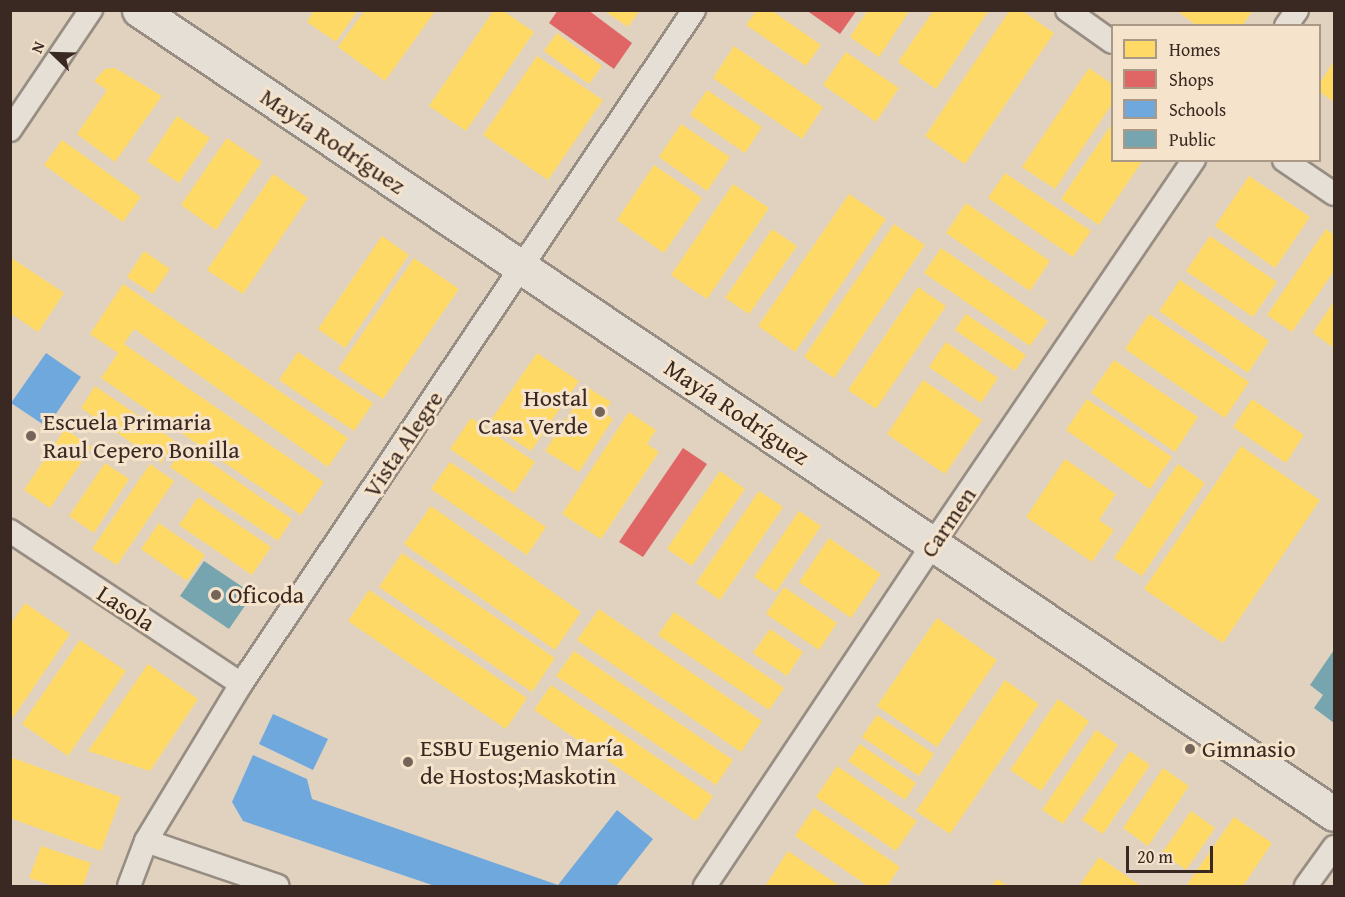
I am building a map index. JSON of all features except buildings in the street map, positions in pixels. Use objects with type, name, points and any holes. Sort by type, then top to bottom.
[{"type":"main road","name":"Mayía Rodríguez","points":[[139,10],[1335,814]]},
{"type":"street","points":[[10,130],[91,10]]},
{"type":"street","name":"Vista Alegre","points":[[129,886],[146,841],[241,684],[694,10]]},
{"type":"street","points":[[1067,10],[1111,41]]},
{"type":"street","points":[[1287,24],[1297,10]]},
{"type":"street","name":"Carmen","points":[[705,886],[932,545],[1193,162]]},
{"type":"street","points":[[1287,162],[1335,194]]},
{"type":"street","name":"Lasola","points":[[10,531],[241,684]]},
{"type":"street","points":[[146,841],[278,886]]},
{"type":"street","points":[[1306,886],[1335,847]]},
{"type":"place","name":"Hostal Casa Verde","points":[[600,412]]},
{"type":"place","name":"Escuela Primaria Raul Cepero Bonilla","points":[[31,436]]},
{"type":"place","name":"Oficoda","points":[[216,595]]},
{"type":"place","name":"Gimnasio","points":[[1190,749]]},
{"type":"place","name":"ESBU Eugenio María de Hostos;Maskotin","points":[[408,762]]}]
